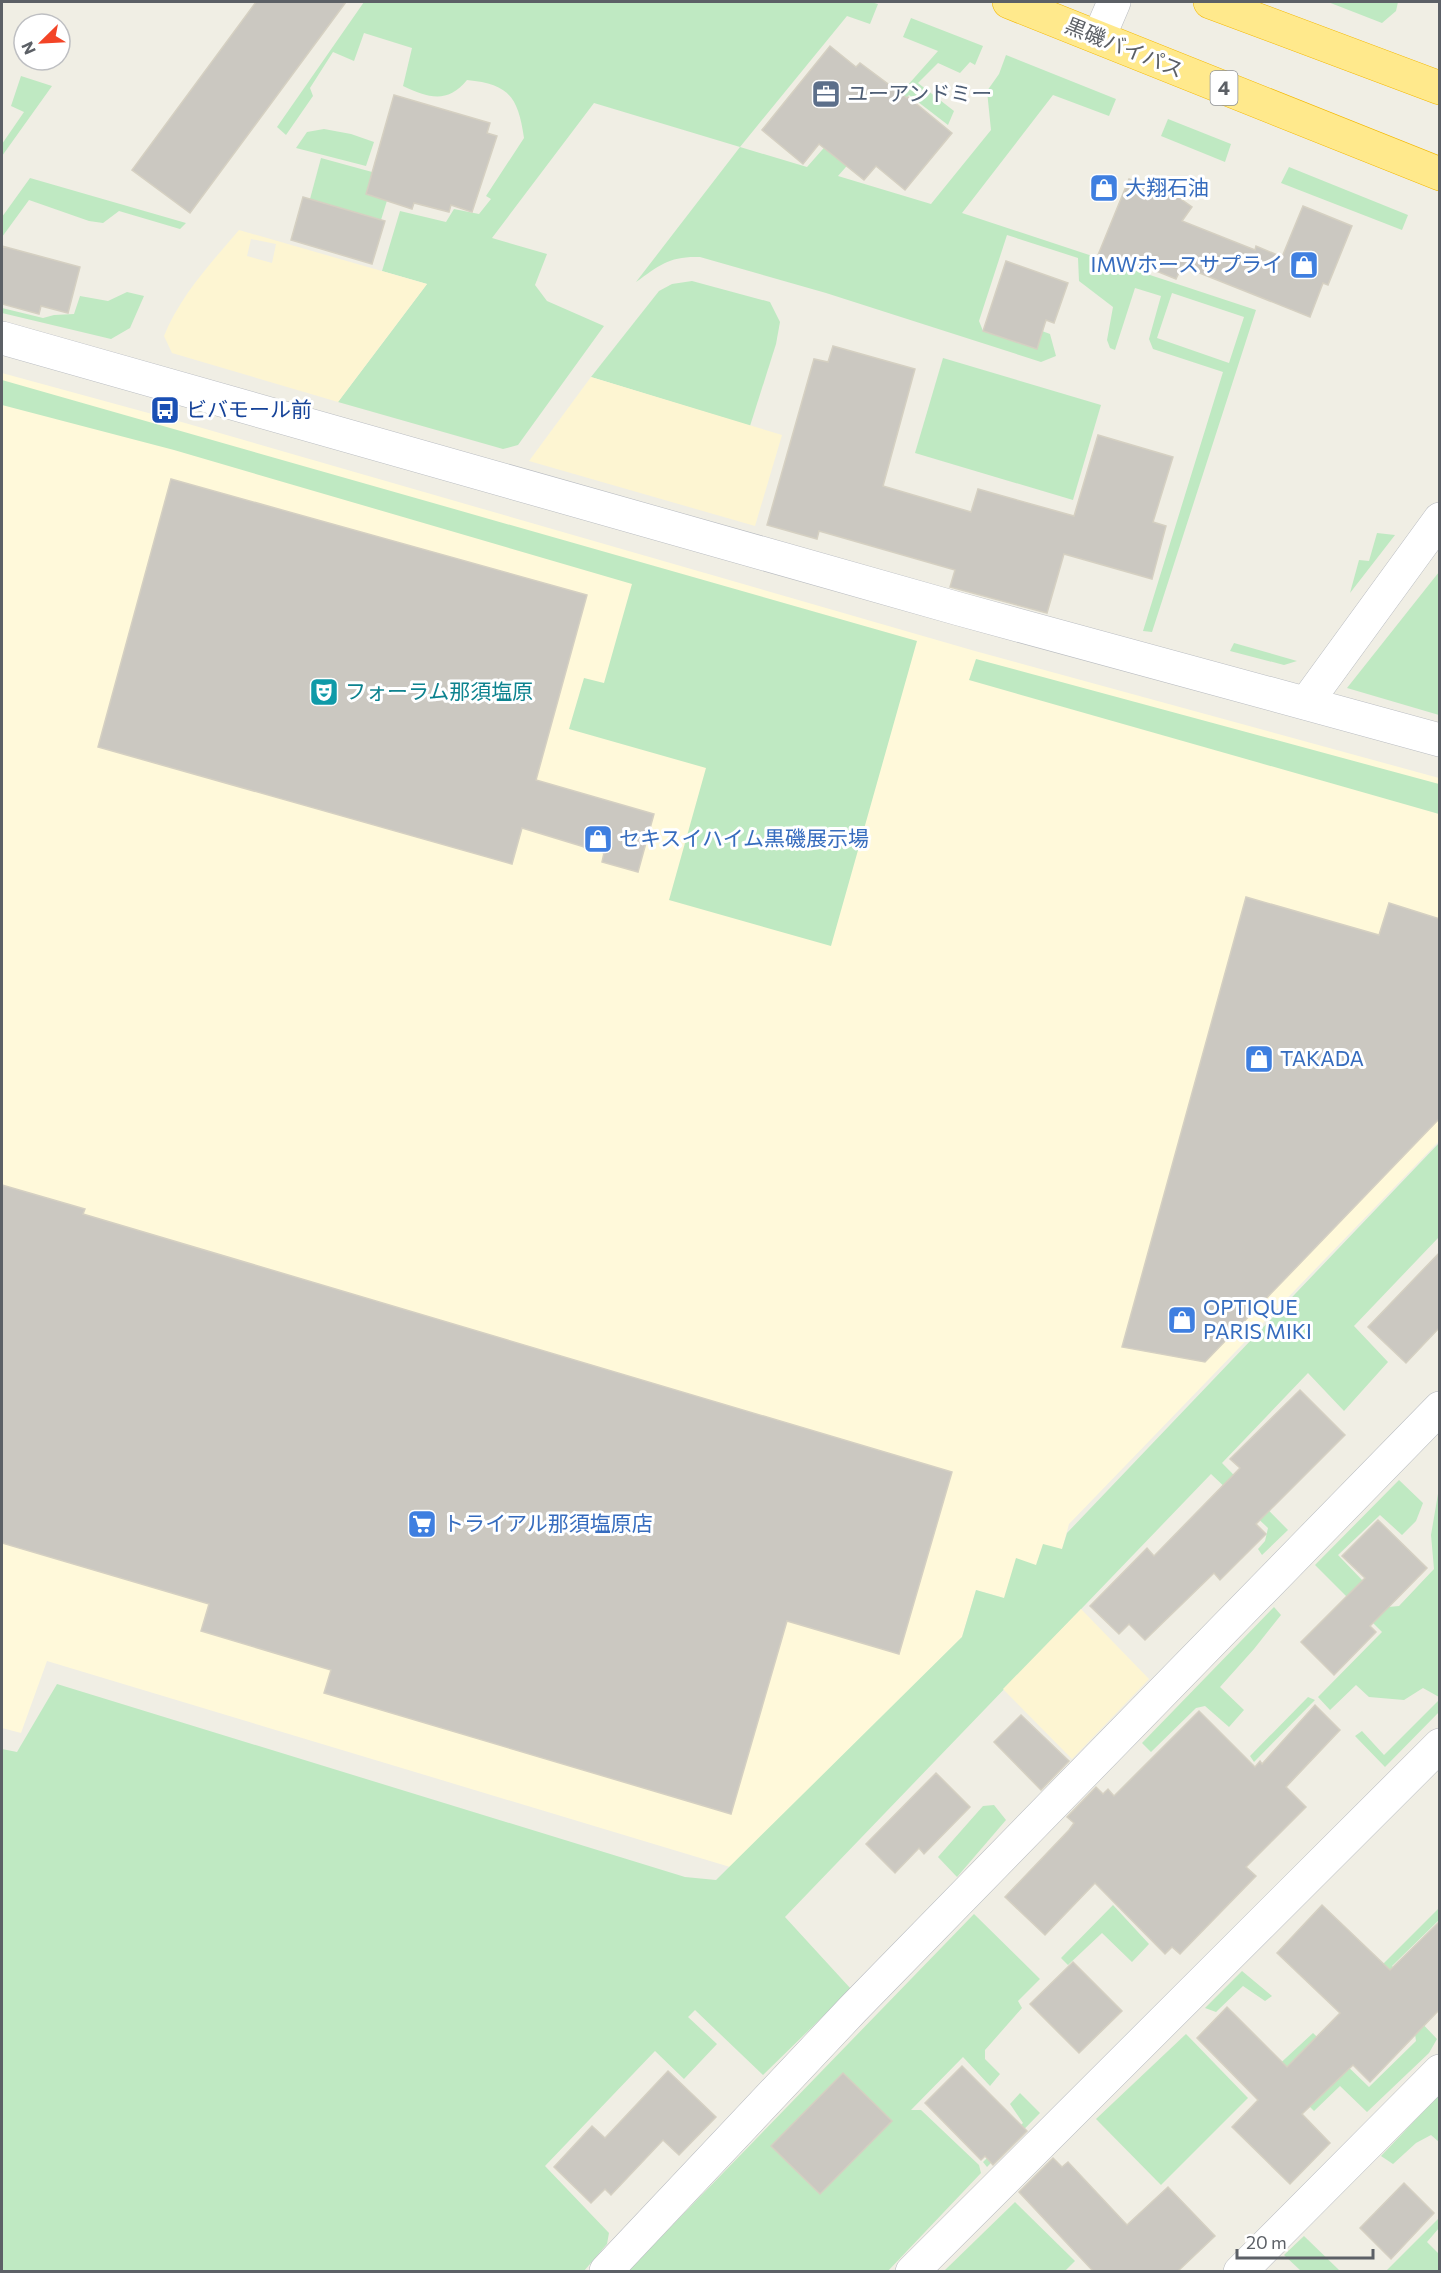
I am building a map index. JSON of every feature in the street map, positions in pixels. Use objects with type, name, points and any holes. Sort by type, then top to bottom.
[{"type":"highway","name":"黒磯バイパス","points":[[1009,2],[1440,174]]},
{"type":"highway","points":[[1210,2],[1440,88]]},
{"type":"street","points":[[1099,37],[1114,2]]},
{"type":"street","points":[[2,338],[959,609],[1440,740]]},
{"type":"street","points":[[1306,703],[1440,519]]},
{"type":"street","points":[[606,2271],[853,2009],[1440,1408]]},
{"type":"street","points":[[912,2271],[1440,1744]]},
{"type":"street","points":[[1240,2271],[1440,2071]]},
{"type":"shaded area","points":[[2,373],[185,423],[975,651],[1439,778],[1439,1141],[1069,1524],[1062,1550],[1037,1565],[1004,1598],[976,1590],[962,1637],[730,1867],[47,1661],[21,1733],[2,1728]]},
{"type":"green space","points":[[364,2],[871,2],[878,4],[870,24],[847,16],[740,147],[594,103],[492,238],[547,254],[535,285],[547,301],[604,326],[518,445],[503,449],[338,402],[427,284],[382,271],[400,211],[446,222],[454,209],[479,214],[491,199],[486,196],[524,138],[518,112],[509,95],[493,85],[467,80],[460,88],[445,96],[421,94],[403,86],[412,48],[364,33],[354,61],[333,52],[310,88],[313,96],[286,135],[277,127]]},
{"type":"green space","points":[[1328,2],[1398,2],[1396,11],[1382,23]]},
{"type":"green space","points":[[911,18],[983,46],[975,65],[970,62],[960,73],[938,63],[918,83],[954,111],[948,125],[909,95],[838,176],[931,204],[991,130],[987,91],[999,74],[1006,55],[1116,99],[1109,116],[1053,95],[962,213],[1256,310],[1152,632],[1143,631],[1223,372],[1153,349],[1149,339],[1161,296],[1135,288],[1115,350],[1110,348],[1107,340],[1113,307],[1079,281],[1078,258],[1007,235],[979,321],[983,331],[1042,331],[1050,334],[1056,356],[1041,362],[826,293],[700,257],[672,260],[636,282],[740,147],[807,167],[837,133],[861,138],[938,51],[903,37]],"holes":[[[1172,293],[1244,317],[1229,363],[1157,338]]]},
{"type":"green space","points":[[21,76],[52,86],[2,156],[2,144],[24,112],[11,106]]},
{"type":"green space","points":[[1168,119],[1231,144],[1225,162],[1161,136]]},
{"type":"green space","points":[[324,129],[351,134],[374,142],[366,166],[296,148],[307,132]]},
{"type":"green space","points":[[321,158],[394,178],[381,220],[310,199]]},
{"type":"green space","points":[[1289,167],[1408,215],[1402,230],[1281,183]]},
{"type":"green space","points":[[30,178],[186,223],[180,229],[119,211],[103,223],[89,221],[29,200],[2,237],[2,217]]},
{"type":"green space","points":[[692,281],[770,302],[780,322],[776,344],[750,426],[591,377],[659,291],[672,284]]},
{"type":"green space","points":[[127,292],[144,296],[130,328],[111,339],[2,313],[2,308],[43,318],[74,314],[80,296],[108,301]]},
{"type":"green space","points":[[943,358],[1101,405],[1073,500],[915,453]]},
{"type":"green space","points":[[2,380],[917,641],[831,946],[669,900],[706,768],[569,729],[584,678],[604,683],[632,584],[174,450],[2,405]]},
{"type":"green space","points":[[1377,533],[1395,535],[1350,593],[1359,560],[1369,561]]},
{"type":"green space","points":[[1439,572],[1439,715],[1347,688]]},
{"type":"green space","points":[[1234,643],[1297,661],[1284,665],[1230,651]]},
{"type":"green space","points":[[976,659],[1439,784],[1439,814],[969,680]]},
{"type":"green space","points":[[1439,1143],[1439,1237],[1354,1326],[1388,1362],[1344,1411],[1308,1373],[1222,1463],[1288,1530],[1262,1555],[1258,1549],[1265,1541],[1268,1528],[1211,1474],[785,1917],[851,1989],[763,2075],[695,2010],[688,2017],[717,2044],[684,2079],[655,2051],[545,2166],[609,2233],[607,2244],[584,2271],[2,2272],[2,1749],[17,1752],[57,1684],[685,1877],[716,1880],[962,1637],[976,1590],[1004,1598],[1016,1558],[1036,1565],[1043,1544],[1062,1549],[1067,1533]]},
{"type":"green space","points":[[1399,1480],[1423,1503],[1416,1521],[1402,1535],[1380,1515],[1338,1555],[1388,1607],[1399,1606],[1434,1569],[1431,1535],[1439,1488],[1439,1697],[1423,1688],[1404,1700],[1369,1697],[1356,1685],[1330,1710],[1318,1697],[1382,1632],[1315,1565]]},
{"type":"green space","points":[[1274,1607],[1281,1615],[1220,1687],[1244,1710],[1229,1727],[1205,1706],[1196,1708],[1151,1752],[1142,1743]]},
{"type":"green space","points":[[1308,1697],[1315,1700],[1254,1762],[1250,1756]]},
{"type":"green space","points":[[1439,1700],[1439,1712],[1385,1767],[1355,1736],[1362,1731],[1384,1755]]},
{"type":"green space","points":[[994,1805],[1006,1820],[957,1877],[938,1857],[983,1806]]},
{"type":"green space","points":[[1113,1905],[1149,1944],[1132,1962],[1102,1933],[1068,1965],[1061,1958]]},
{"type":"green space","points":[[1439,1908],[1439,1920],[1392,1966],[1428,2002],[1416,2017],[1437,2039],[1429,2053],[1367,2112],[1340,2086],[1314,2111],[1273,2070],[1313,2033],[1369,2087],[1416,2041],[1414,2027],[1368,1979]]},
{"type":"green space","points":[[974,1914],[1040,1979],[1018,2001],[1022,2008],[985,2050],[985,2059],[1000,2074],[990,2086],[963,2057],[911,2110],[921,2110],[979,2165],[981,2173],[888,2271],[627,2272]]},
{"type":"green space","points":[[1242,1971],[1272,1996],[1265,2001],[1243,1986],[1216,2012],[1205,2008]]},
{"type":"green space","points":[[1186,2034],[1248,2098],[1161,2185],[1096,2119]]},
{"type":"green space","points":[[1020,2093],[1040,2113],[987,2167],[983,2162],[1023,2123],[1010,2104]]},
{"type":"green space","points":[[1439,2095],[1439,2142],[1431,2135],[1416,2143],[1393,2164],[1381,2156]]},
{"type":"green space","points":[[1015,2202],[1075,2261],[1065,2271],[944,2271]]},
{"type":"green space","points":[[1439,2218],[1439,2228],[1427,2242],[1439,2254],[1439,2271],[1386,2271]]},
{"type":"green space","points":[[1304,2236],[1339,2270],[1301,2271],[1284,2255]]},
{"type":"sand","points":[[239,230],[427,284],[338,402],[172,353],[164,336],[171,321],[197,280]],"holes":[[[251,239],[276,244],[272,263],[247,256]]]},
{"type":"sand","points":[[591,377],[782,435],[755,526],[529,461]]},
{"type":"sand","points":[[1081,1609],[1149,1679],[1072,1759],[1003,1689]]},
{"type":"building","points":[[256,2],[346,2],[190,213],[132,170]]},
{"type":"building","points":[[830,46],[856,67],[860,63],[908,97],[952,133],[905,190],[876,166],[864,180],[819,144],[803,164],[762,130]]},
{"type":"building","points":[[394,95],[490,123],[487,133],[497,136],[472,212],[451,205],[449,212],[414,203],[412,209],[366,194]]},
{"type":"building","points":[[1129,179],[1152,189],[1155,181],[1192,207],[1182,221],[1255,250],[1256,246],[1282,257],[1303,206],[1352,226],[1328,285],[1323,283],[1310,317],[1182,266],[1176,279],[1149,268],[1148,272],[1098,255]]},
{"type":"building","points":[[303,197],[385,221],[372,264],[291,240]]},
{"type":"building","points":[[2,246],[80,267],[68,313],[41,306],[39,314],[2,304]]},
{"type":"building","points":[[1006,261],[1068,283],[1054,323],[1046,320],[1037,349],[983,331]]},
{"type":"building","points":[[833,346],[915,369],[883,486],[971,512],[978,489],[1074,516],[1098,435],[1173,457],[1153,522],[1166,526],[1152,579],[1064,554],[1047,613],[950,587],[955,570],[819,531],[817,539],[767,525],[814,359],[828,362]]},
{"type":"building","points":[[171,479],[587,595],[536,780],[654,814],[638,872],[602,862],[604,853],[522,828],[512,864],[98,747]]},
{"type":"building","points":[[1246,897],[1379,935],[1389,903],[1440,919],[1440,1118],[1205,1362],[1122,1347]]},
{"type":"building","points":[[2,1185],[85,1209],[83,1214],[952,1472],[899,1654],[787,1621],[731,1814],[324,1693],[331,1670],[201,1631],[209,1604],[2,1543]]},
{"type":"building","points":[[1440,1252],[1440,1327],[1406,1363],[1368,1327]]},
{"type":"building","points":[[1300,1390],[1345,1435],[1256,1524],[1266,1534],[1220,1580],[1214,1573],[1145,1640],[1129,1624],[1119,1634],[1090,1606],[1147,1548],[1154,1556],[1240,1468],[1230,1459]]},
{"type":"building","points":[[1378,1520],[1427,1568],[1370,1626],[1376,1632],[1334,1675],[1301,1642],[1365,1578],[1342,1556]]},
{"type":"building","points":[[1315,1705],[1340,1730],[1286,1787],[1306,1807],[1246,1867],[1256,1876],[1180,1954],[1172,1947],[1165,1954],[1095,1883],[1045,1935],[1005,1897],[1069,1830],[1074,1823],[1067,1817],[1096,1787],[1103,1794],[1108,1789],[1114,1796],[1199,1711],[1255,1767],[1260,1761],[1262,1764]]},
{"type":"building","points":[[1021,1715],[1069,1761],[1041,1790],[994,1742]]},
{"type":"building","points":[[936,1773],[970,1807],[924,1854],[919,1848],[895,1873],[866,1844]]},
{"type":"building","points":[[1322,1905],[1390,1970],[1440,1921],[1440,2009],[1370,2082],[1353,2065],[1302,2114],[1330,2143],[1290,2184],[1232,2127],[1258,2100],[1197,2038],[1227,2007],[1287,2067],[1340,2013],[1277,1953]]},
{"type":"building","points":[[1073,1962],[1122,2011],[1079,2053],[1030,2004]]},
{"type":"building","points":[[962,2066],[1027,2131],[993,2165],[985,2156],[981,2160],[925,2103]]},
{"type":"building","points":[[668,2071],[716,2117],[679,2155],[663,2140],[611,2195],[605,2189],[591,2203],[554,2167],[592,2126],[605,2138]]},
{"type":"building","points":[[843,2073],[892,2121],[820,2194],[771,2146]]},
{"type":"building","points":[[1053,2158],[1062,2167],[1068,2162],[1127,2225],[1168,2187],[1215,2236],[1178,2271],[1093,2271],[1019,2192]]},
{"type":"building","points":[[1404,2183],[1434,2213],[1391,2259],[1360,2228]]},
{"type":"place","name":"ユーアンドミー","points":[[826,94]]},
{"type":"place","name":"大翔石油","points":[[1104,188]]},
{"type":"place","name":"IMWホースサプライ","points":[[1304,265]]},
{"type":"place","name":"ビバモール前","points":[[165,410]]},
{"type":"place","name":"フォーラム那須塩原","points":[[324,692]]},
{"type":"place","name":"セキスイハイム黒磯展示場","points":[[598,839]]},
{"type":"place","name":"TAKADA","points":[[1259,1059]]},
{"type":"place","name":"OPTIQUE PARIS MIKI","points":[[1182,1320]]},
{"type":"place","name":"トライアル那須塩原店","points":[[422,1524]]}]
